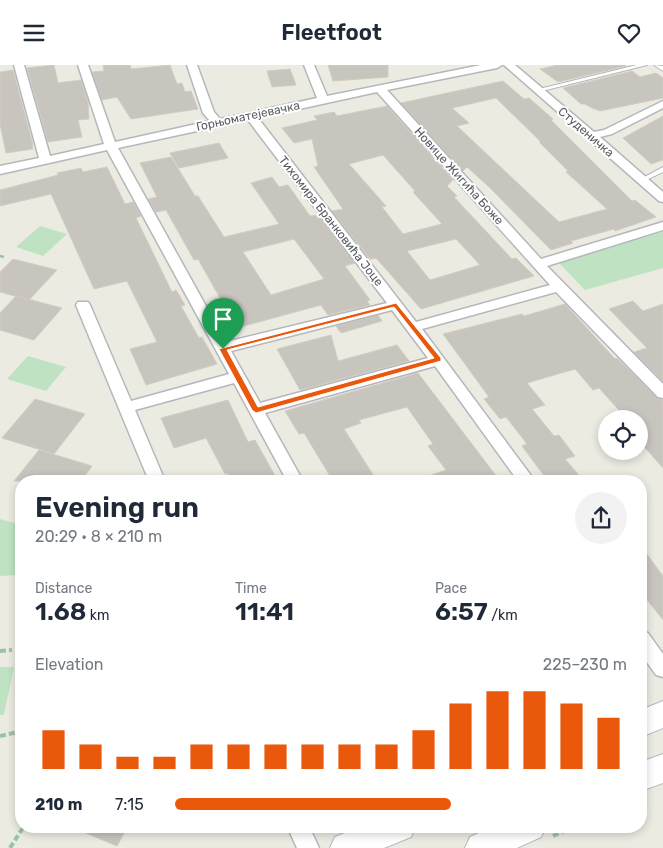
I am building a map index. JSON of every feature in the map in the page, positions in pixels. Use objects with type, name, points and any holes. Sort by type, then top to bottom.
[{"type":"main road","points":[[647,721],[663,714]]},
{"type":"main road","points":[[647,774],[663,767]]},
{"type":"main road","points":[[346,848],[383,833]]},
{"type":"main road","points":[[481,848],[514,833]]},
{"type":"street","points":[[20,65],[45,160]]},
{"type":"street","points":[[83,65],[111,146],[292,475]]},
{"type":"street","points":[[192,65],[209,113],[216,122]]},
{"type":"street","points":[[309,65],[323,100]]},
{"type":"street","name":"Горњоматејевачка","points":[[0,170],[216,122],[497,65]]},
{"type":"street","name":"Студеничка","points":[[509,65],[663,199]]},
{"type":"street","name":"Новице Жигића Боже","points":[[379,88],[559,287],[663,393]]},
{"type":"street","points":[[592,137],[608,132],[663,104]]},
{"type":"street","name":"Тихомира Бранковића Јоце","points":[[250,115],[414,327],[523,475]]},
{"type":"street","points":[[540,264],[663,226]]},
{"type":"street","points":[[414,327],[559,287]]},
{"type":"street","points":[[82,305],[154,475]]},
{"type":"street","points":[[223,349],[396,305]]},
{"type":"street","points":[[256,410],[438,359]]},
{"type":"street","points":[[126,407],[238,377]]},
{"type":"street","points":[[647,647],[663,669]]},
{"type":"street","points":[[301,833],[308,848]]},
{"type":"lane","points":[[538,90],[644,65]]},
{"type":"lane","points":[[657,65],[663,69]]},
{"type":"lane","points":[[642,180],[663,169]]},
{"type":"path","points":[[0,651],[12,650]]},
{"type":"path","points":[[0,736],[15,732]]},
{"type":"path","points":[[10,848],[20,833]]},
{"type":"green space","points":[[40,226],[67,234],[43,256],[16,247]]},
{"type":"green space","points":[[663,232],[663,268],[585,290],[557,261]]},
{"type":"green space","points":[[28,356],[66,367],[46,391],[7,379]]},
{"type":"green space","points":[[0,519],[15,523],[15,575],[0,576]]},
{"type":"green space","points":[[0,667],[14,667],[4,715],[0,715]]},
{"type":"building","points":[[54,65],[58,83],[81,80],[88,102],[89,119],[78,120],[82,137],[48,142],[27,68]]},
{"type":"building","points":[[103,65],[130,65],[131,69],[170,65],[177,84],[182,83],[185,92],[191,91],[198,109],[131,119],[117,97],[102,100],[92,72],[104,71]]},
{"type":"building","points":[[328,65],[388,65],[388,77],[333,81]]},
{"type":"building","points":[[558,65],[626,66],[558,82],[540,69]]},
{"type":"building","points":[[290,69],[296,85],[272,87],[267,71]]},
{"type":"building","points":[[13,70],[33,149],[6,153],[0,124],[0,72]]},
{"type":"building","points":[[632,71],[640,77],[656,73],[663,78],[663,98],[600,111],[581,104],[563,88]]},
{"type":"building","points":[[503,81],[524,99],[529,98],[553,119],[551,120],[632,201],[635,200],[656,217],[615,231],[614,229],[571,241],[573,243],[551,250],[467,167],[463,171],[401,103]],"holes":[[[496,98],[541,142],[539,142],[568,171],[566,172],[607,209],[559,222],[457,126],[469,123],[452,108]]]},
{"type":"building","points":[[387,106],[453,180],[447,186],[457,196],[454,197],[512,259],[516,258],[534,276],[421,309],[376,258],[370,259],[332,211],[343,209],[314,167],[318,166],[312,139],[294,143],[282,128],[317,120],[314,116],[334,112],[337,116]],"holes":[[[383,155],[415,191],[413,192],[442,224],[403,234],[382,207],[386,206],[349,164]],[[456,239],[480,265],[430,280],[407,251]]]},
{"type":"building","points":[[663,116],[663,160],[651,164],[623,138]]},
{"type":"building","points":[[219,143],[228,158],[179,168],[170,153]]},
{"type":"building","points":[[171,157],[195,196],[198,196],[224,237],[279,224],[251,183],[272,177],[279,187],[288,185],[310,216],[318,215],[355,263],[345,266],[370,300],[367,301],[370,305],[328,315],[321,305],[237,328],[198,259],[194,260],[166,210],[156,212],[148,199],[157,197],[140,163]],"holes":[[[294,239],[324,279],[271,295],[243,252]]]},
{"type":"building","points":[[107,167],[125,204],[133,202],[141,216],[136,218],[172,292],[176,290],[185,305],[181,306],[199,338],[202,337],[217,364],[146,385],[130,349],[157,342],[127,281],[94,289],[51,194],[0,206],[0,190],[58,175],[57,173],[81,168],[83,172]]},
{"type":"building","points":[[13,259],[57,270],[29,300],[0,292],[0,272]]},
{"type":"building","points":[[16,296],[62,308],[34,340],[0,330],[0,313]]},
{"type":"building","points":[[633,301],[643,311],[663,304],[663,381],[634,352],[647,348],[609,309]]},
{"type":"building","points":[[565,304],[615,359],[617,358],[657,398],[663,400],[663,468],[648,451],[648,410],[619,410],[599,388],[593,390],[575,369],[527,383],[545,405],[532,409],[554,436],[559,435],[575,456],[565,459],[579,475],[544,475],[522,446],[527,444],[506,417],[500,419],[484,399],[489,397],[443,334],[522,314],[524,316]]},
{"type":"building","points":[[378,315],[382,321],[341,333],[336,326]]},
{"type":"building","points":[[331,335],[338,361],[397,345],[409,361],[300,390],[277,349]]},
{"type":"building","points":[[418,373],[495,475],[432,475],[446,470],[428,446],[433,444],[407,407],[359,420],[361,423],[344,429],[373,475],[329,475],[304,433],[299,434],[285,411]]},
{"type":"building","points":[[35,399],[85,414],[54,454],[2,438]]},
{"type":"building","points":[[228,400],[248,442],[255,440],[275,475],[225,474],[206,438],[174,448],[161,418]]},
{"type":"building","points":[[39,450],[92,466],[85,475],[19,475]]},
{"type":"building","points":[[647,554],[663,576],[663,620],[647,600]]},
{"type":"building","points":[[86,833],[124,833],[117,846]]},
{"type":"route","points":[[396,305],[438,359],[256,410],[223,349],[396,305]]}]
